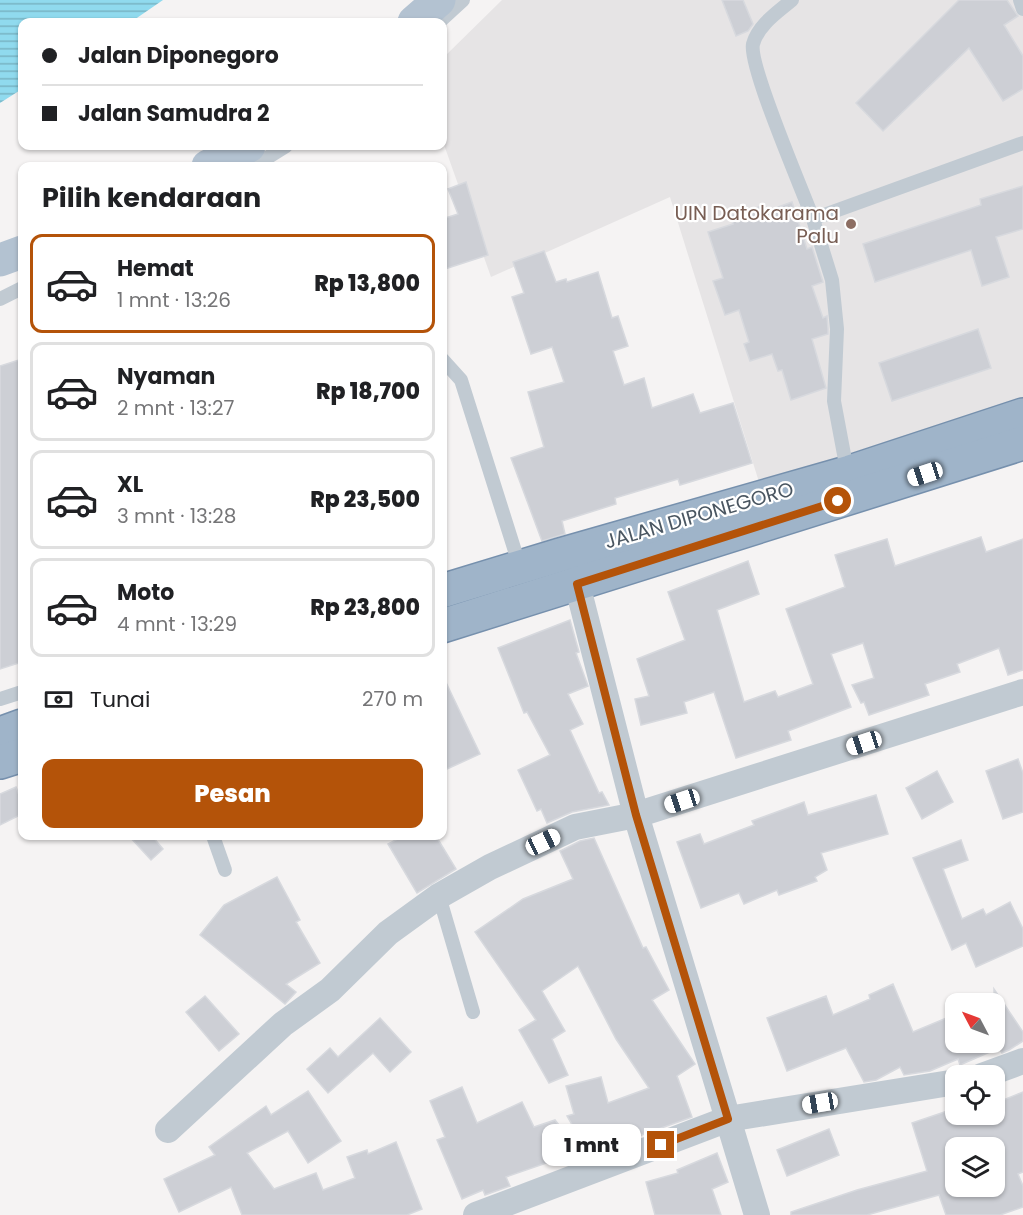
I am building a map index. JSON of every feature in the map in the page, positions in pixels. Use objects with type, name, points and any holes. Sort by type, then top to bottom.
[{"type":"highway","name":"JALAN DIPONEGORO","points":[[447,589],[850,472],[1023,415]]},
{"type":"highway","name":"JALAN DIPONEGORO","points":[[447,624],[1023,442]]},
{"type":"highway","points":[[0,734],[18,727]]},
{"type":"highway","points":[[0,762],[18,755]]},
{"type":"main road","points":[[419,18],[439,0]]},
{"type":"main road","points":[[216,162],[241,150]]},
{"type":"main road","points":[[0,260],[18,253]]},
{"type":"street","points":[[577,584],[636,815],[757,1215]]},
{"type":"street","points":[[168,1131],[275,1031],[330,990],[388,933],[439,896],[490,867],[575,826],[636,815],[1023,692]]},
{"type":"street","points":[[1005,1068],[1023,1061]]},
{"type":"street","points":[[476,1215],[728,1119],[945,1084]]},
{"type":"lane","points":[[443,18],[463,0]]},
{"type":"lane","points":[[792,0],[759,32],[752,50],[782,142],[813,219],[832,280],[837,329],[834,401],[846,465],[850,472]]},
{"type":"lane","points":[[1020,0],[1023,9]]},
{"type":"lane","points":[[813,219],[1023,143]]},
{"type":"lane","points":[[260,162],[280,150]]},
{"type":"lane","points":[[0,298],[18,290]]},
{"type":"lane","points":[[447,365],[461,380],[520,567]]},
{"type":"lane","points":[[0,699],[18,693]]},
{"type":"lane","points":[[214,840],[225,870]]},
{"type":"lane","points":[[439,896],[473,1012]]},
{"type":"shaded area","name":"UIN Datokarama Palu","points":[[502,0],[1023,0],[1023,399],[759,482],[670,197],[491,277],[446,150],[447,54]]},
{"type":"water","points":[[0,0],[163,0],[137,18],[18,18],[18,92],[0,103]]},
{"type":"building","points":[[722,0],[743,0],[753,24],[748,31],[736,36]]},
{"type":"building","points":[[959,0],[1007,0],[1018,16],[1004,25],[1023,56],[1023,89],[1003,101],[969,48],[883,131],[856,103]]},
{"type":"building","points":[[466,182],[488,255],[447,268],[447,217],[458,214],[448,189]]},
{"type":"building","points":[[1023,186],[1023,229],[996,237],[1009,277],[982,286],[971,250],[875,282],[863,244],[981,205],[980,199]]},
{"type":"building","points":[[792,202],[807,249],[812,247],[823,282],[812,286],[823,318],[827,316],[828,334],[812,339],[826,388],[791,400],[782,370],[778,371],[772,354],[750,361],[744,344],[749,342],[739,310],[725,315],[713,281],[723,278],[708,232],[733,224],[730,216],[765,205],[767,211]]},
{"type":"building","points":[[544,251],[556,282],[566,279],[567,282],[598,272],[612,318],[618,316],[628,346],[613,351],[624,385],[644,378],[652,408],[693,394],[700,413],[733,403],[752,463],[680,485],[678,479],[615,498],[616,504],[562,521],[565,534],[542,541],[511,458],[544,447],[528,392],[564,382],[552,347],[531,354],[512,297],[524,293],[513,262]]},
{"type":"building","points":[[978,329],[991,368],[892,401],[879,363]]},
{"type":"building","points":[[18,360],[18,663],[0,669],[0,366]]},
{"type":"building","points":[[981,537],[986,552],[1023,539],[1023,670],[1008,675],[999,648],[957,664],[960,672],[925,684],[929,695],[869,715],[864,702],[861,703],[852,685],[874,678],[863,643],[831,654],[851,707],[788,731],[791,740],[736,758],[714,692],[684,702],[687,713],[641,725],[635,699],[649,696],[637,659],[685,640],[668,592],[748,561],[759,594],[717,610],[744,702],[775,691],[778,697],[813,684],[786,609],[845,587],[835,555],[887,539],[895,566]]},
{"type":"building","points":[[570,620],[579,652],[576,653],[588,686],[568,694],[583,724],[570,730],[599,793],[602,792],[609,805],[572,812],[547,823],[541,809],[537,811],[518,770],[550,755],[527,712],[524,713],[498,648]]},
{"type":"building","points":[[447,685],[480,754],[447,769]]},
{"type":"building","points":[[1018,759],[1023,773],[1023,812],[1003,819],[986,771]]},
{"type":"building","points":[[937,771],[953,802],[922,819],[906,788]]},
{"type":"building","points":[[16,787],[18,792],[18,816],[0,825],[0,794]]},
{"type":"building","points":[[876,795],[888,834],[821,853],[827,870],[815,877],[817,881],[779,895],[777,890],[744,904],[739,893],[701,908],[677,842],[700,834],[704,844],[754,825],[752,821],[804,802],[808,815]]},
{"type":"building","points":[[594,838],[643,948],[646,947],[669,990],[652,1000],[695,1064],[677,1076],[692,1117],[639,1136],[584,1150],[506,1177],[510,1186],[485,1195],[483,1190],[462,1199],[437,1140],[445,1137],[430,1101],[462,1087],[477,1123],[522,1102],[534,1127],[555,1120],[566,1134],[574,1128],[567,1116],[574,1114],[566,1086],[601,1077],[608,1103],[649,1088],[616,1039],[578,966],[542,991],[565,1031],[552,1039],[568,1075],[549,1083],[519,1030],[536,1020],[475,932],[523,899],[573,879],[560,851],[580,841]]},
{"type":"building","points":[[133,840],[155,840],[163,849],[151,860]]},
{"type":"building","points":[[396,840],[438,840],[456,869],[417,893],[388,844]]},
{"type":"building","points":[[961,840],[968,860],[943,869],[962,919],[983,909],[986,915],[1010,902],[1023,929],[1023,946],[976,967],[966,943],[952,950],[913,858]]},
{"type":"building","points":[[277,877],[300,920],[296,922],[320,963],[286,984],[296,992],[285,1004],[200,935],[224,905]]},
{"type":"building","points":[[893,984],[913,1032],[945,1019],[945,1053],[988,1053],[960,1065],[958,1059],[930,1071],[904,1075],[900,1067],[876,1080],[864,1082],[846,1048],[787,1071],[767,1018],[826,996],[833,1015],[870,999],[869,995]]},
{"type":"building","points":[[205,996],[239,1034],[219,1051],[186,1012]]},
{"type":"building","points":[[1005,1005],[1023,1032],[1023,1041],[1005,1052]]},
{"type":"building","points":[[380,1018],[411,1052],[390,1072],[373,1053],[328,1093],[307,1069],[330,1048],[338,1057]]},
{"type":"building","points":[[308,1091],[341,1141],[308,1163],[288,1131],[247,1153],[274,1189],[316,1173],[323,1190],[355,1178],[347,1157],[367,1150],[368,1154],[396,1142],[422,1209],[407,1215],[242,1215],[231,1187],[179,1212],[164,1179],[215,1155],[209,1147],[266,1106],[271,1115]]},
{"type":"building","points":[[1023,1092],[1023,1172],[1018,1174],[1023,1186],[1023,1207],[1000,1215],[946,1215],[939,1195],[867,1215],[791,1215],[791,1212],[857,1190],[927,1171],[912,1123],[945,1112],[945,1125],[1005,1125],[1005,1099]]},
{"type":"building","points":[[829,1129],[839,1155],[787,1176],[777,1150]]},
{"type":"building","points":[[717,1153],[728,1182],[712,1189],[721,1215],[655,1215],[646,1182],[678,1173],[677,1170]]},
{"type":"place","name":"UIN Datokarama Palu","points":[[851,224]]},
{"type":"route","points":[[661,1145],[728,1119],[636,815],[577,584],[838,501]]}]
